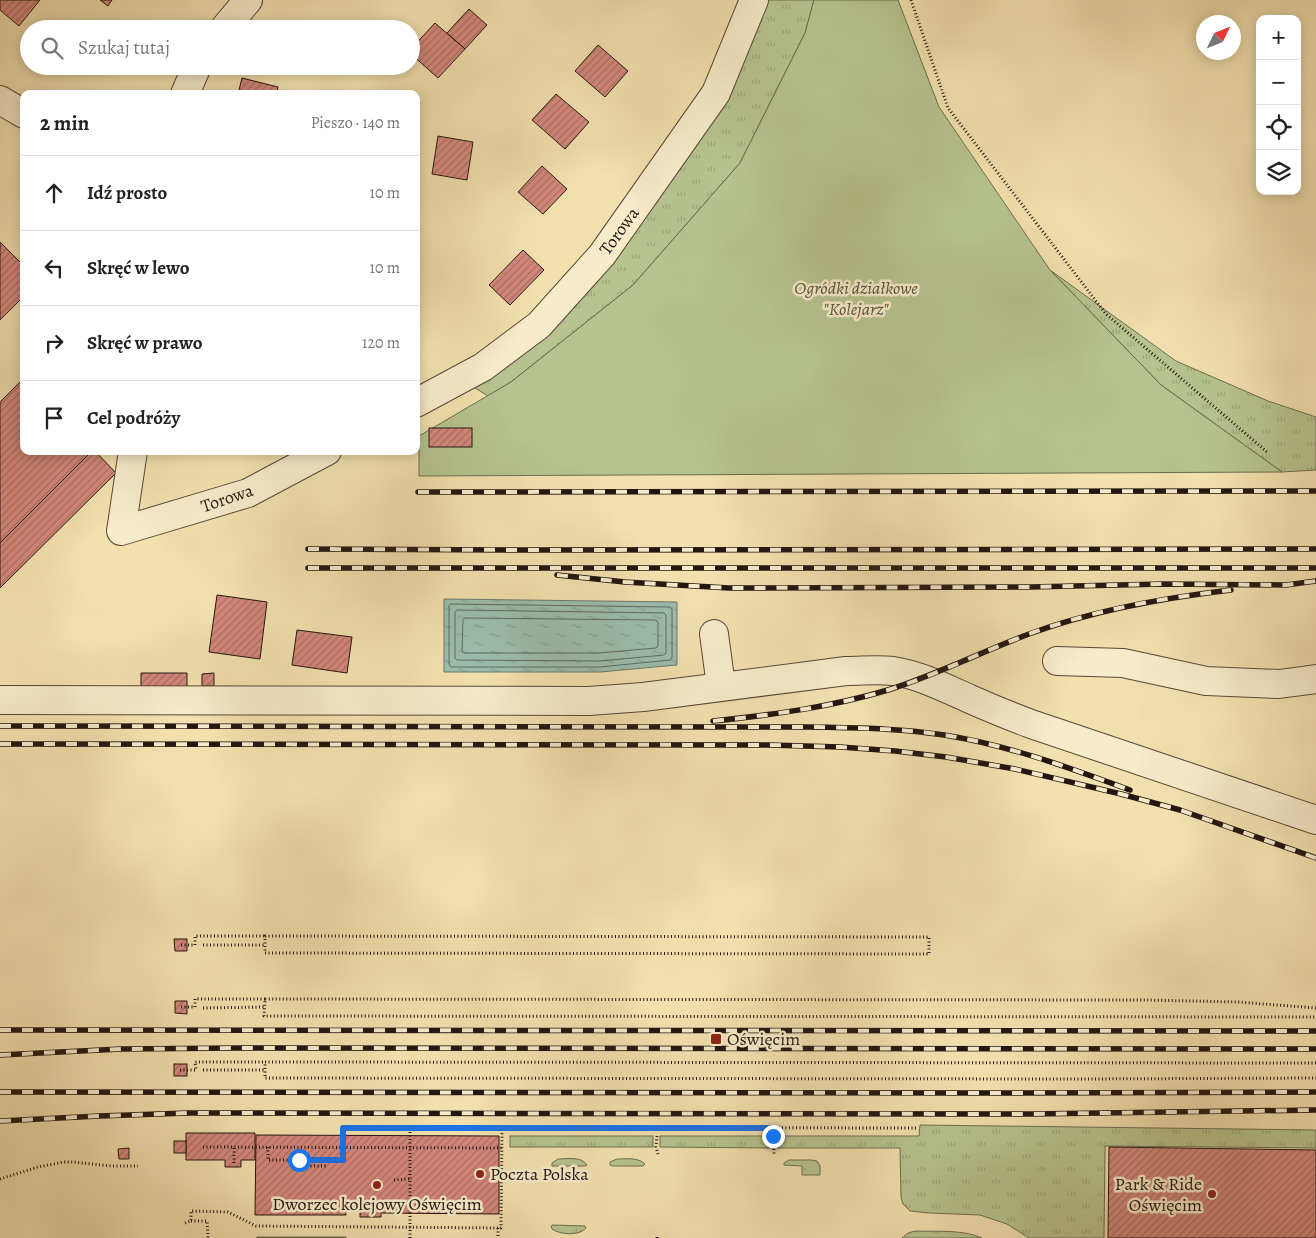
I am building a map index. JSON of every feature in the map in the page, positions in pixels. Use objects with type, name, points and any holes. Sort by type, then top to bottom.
[{"type":"street","points":[[231,20],[248,0]]},
{"type":"street","name":"Torowa","points":[[420,401],[483,367],[539,325],[602,256],[716,93],[754,0]]},
{"type":"street","points":[[187,90],[193,75]]},
{"type":"street","points":[[0,100],[20,112]]},
{"type":"street","name":"Torowa","points":[[132,455],[122,531],[248,493],[319,455]]},
{"type":"street","points":[[714,634],[721,686]]},
{"type":"street","points":[[1057,661],[1123,663],[1206,681],[1279,684],[1316,679]]},
{"type":"street","points":[[0,700],[574,701],[643,697],[846,671],[873,670],[901,673],[936,683],[1031,724],[1316,820]]},
{"type":"path","points":[[911,0],[948,108],[1106,314],[1267,452]]},
{"type":"path","points":[[181,945],[195,944],[195,936],[265,936],[929,937],[929,954],[265,953],[265,936]]},
{"type":"path","points":[[203,945],[265,945]]},
{"type":"path","points":[[181,1007],[195,1007],[195,999],[265,999],[1146,1000],[1238,1002],[1316,1008]]},
{"type":"path","points":[[265,999],[264,1016],[1316,1017]]},
{"type":"path","points":[[203,1008],[265,1007]]},
{"type":"path","points":[[180,1070],[196,1070],[196,1062],[1316,1063]]},
{"type":"path","points":[[265,1062],[265,1078],[1316,1078]]},
{"type":"path","points":[[203,1070],[265,1070]]},
{"type":"path","points":[[268,1147],[268,1160],[343,1160],[343,1128],[917,1128]]},
{"type":"path","points":[[410,1128],[410,1238]]},
{"type":"path","points":[[191,1222],[191,1211],[228,1212],[256,1226],[502,1228],[502,1128]]},
{"type":"path","points":[[773,1128],[774,1154]]},
{"type":"path","points":[[657,1136],[658,1154]]},
{"type":"path","points":[[203,1147],[502,1148]]},
{"type":"path","points":[[234,1147],[234,1163]]},
{"type":"path","points":[[299,1160],[299,1166],[327,1166]]},
{"type":"path","points":[[0,1179],[38,1167],[64,1162],[110,1166],[138,1166]]},
{"type":"path","points":[[394,1180],[410,1180]]},
{"type":"path","points":[[185,1224],[207,1221],[208,1238]]},
{"type":"path","points":[[498,1228],[498,1238]]},
{"type":"green space","points":[[768,0],[814,0],[805,33],[740,163],[633,285],[511,382],[488,396],[472,386],[662,191],[734,86]]},
{"type":"green space","name":"Ogródki działkowe \"Kolejarz\"","points":[[814,0],[898,0],[939,107],[1050,270],[1161,385],[1282,472],[419,476],[420,435],[511,382],[633,285],[740,163],[805,33]]},
{"type":"green space","points":[[1050,270],[1176,361],[1268,401],[1316,417],[1316,470],[1282,472],[1161,385]]},
{"type":"green space","points":[[920,1125],[1316,1130],[1316,1148],[1105,1146],[1104,1238],[1029,1238],[1007,1224],[980,1215],[910,1211],[903,1204],[901,1197],[900,1148],[778,1148],[777,1136],[919,1136]]},
{"type":"green space","points":[[510,1136],[653,1136],[653,1147],[510,1147]]},
{"type":"green space","points":[[660,1136],[769,1136],[769,1148],[660,1147]]},
{"type":"green space","points":[[558,1159],[578,1159],[587,1165],[552,1166],[552,1163]]},
{"type":"green space","points":[[617,1159],[635,1159],[645,1164],[643,1166],[610,1165],[610,1162]]},
{"type":"green space","points":[[789,1160],[817,1161],[820,1166],[820,1175],[802,1175],[802,1166],[784,1165]]},
{"type":"green space","points":[[552,1225],[585,1226],[586,1228],[575,1233],[565,1233],[552,1229]]},
{"type":"green space","points":[[915,1231],[958,1232],[982,1238],[902,1238],[908,1233]]},
{"type":"green space","points":[[346,1237],[346,1238],[257,1238]]},
{"type":"water","points":[[444,599],[677,602],[677,665],[600,672],[444,672]]},
{"type":"building","points":[[0,0],[40,0],[24,20],[20,20],[19,26],[0,10]]},
{"type":"building","points":[[100,0],[112,0],[108,6]]},
{"type":"building","points":[[469,9],[487,25],[465,49],[447,33]]},
{"type":"building","points":[[435,23],[465,49],[438,78],[420,62],[420,39]]},
{"type":"building","points":[[598,45],[628,71],[605,97],[575,71]]},
{"type":"building","points":[[242,78],[278,87],[277,90],[239,90]]},
{"type":"building","points":[[556,94],[589,122],[565,149],[532,120]]},
{"type":"building","points":[[438,136],[473,142],[467,180],[432,174]]},
{"type":"building","points":[[542,166],[567,189],[543,214],[518,192]]},
{"type":"building","points":[[0,242],[20,262],[20,300],[0,320]]},
{"type":"building","points":[[523,250],[544,270],[510,305],[489,285]]},
{"type":"building","points":[[20,382],[20,455],[88,455],[0,543],[0,402]]},
{"type":"building","points":[[429,428],[472,428],[472,447],[429,447]]},
{"type":"building","points":[[88,455],[99,455],[116,473],[0,588],[0,543]]},
{"type":"building","points":[[217,595],[267,602],[260,659],[209,652]]},
{"type":"building","points":[[297,630],[352,637],[347,673],[292,665]]},
{"type":"building","points":[[141,673],[187,673],[187,688],[141,687]]},
{"type":"building","points":[[214,673],[214,686],[202,686],[202,674]]},
{"type":"building","points":[[174,939],[187,939],[187,951],[175,951]]},
{"type":"building","points":[[175,1001],[187,1001],[187,1014],[175,1013]]},
{"type":"building","points":[[174,1064],[187,1064],[187,1076],[174,1076]]},
{"type":"building","points":[[186,1133],[255,1133],[255,1160],[241,1160],[241,1167],[225,1167],[225,1160],[186,1160]]},
{"type":"building","name":"Dworzec kolejowy Oświęcim","points":[[256,1135],[499,1136],[499,1214],[381,1213],[381,1217],[360,1217],[360,1208],[345,1208],[346,1215],[255,1215]]},
{"type":"building","points":[[174,1141],[186,1141],[186,1153],[174,1153]]},
{"type":"building","name":"Park & Ride Oświęcim","points":[[1109,1147],[1316,1150],[1316,1238],[1108,1238]]},
{"type":"building","points":[[129,1148],[129,1159],[119,1159],[118,1149]]},
{"type":"railway","points":[[418,492],[1316,491]]},
{"type":"railway","points":[[308,549],[1316,549]]},
{"type":"railway","points":[[308,568],[1316,568]]},
{"type":"railway","points":[[557,575],[625,582],[729,588],[1030,587],[1164,584],[1286,585],[1316,581]]},
{"type":"railway","points":[[713,721],[801,710],[867,696],[906,684],[1029,634],[1078,618],[1154,601],[1231,590]]},
{"type":"railway","points":[[0,726],[860,728],[927,733],[968,739],[1015,751],[1130,790]]},
{"type":"railway","points":[[0,744],[769,745],[895,751],[946,757],[1015,769],[1121,794],[1180,810],[1316,858]]},
{"type":"railway","points":[[0,1030],[1316,1031]]},
{"type":"railway","points":[[0,1055],[121,1049],[241,1048],[1316,1049]]},
{"type":"railway","points":[[0,1092],[1316,1092]]},
{"type":"railway","points":[[0,1121],[189,1113],[1033,1114],[1316,1110]]},
{"type":"place","name":"Oświęcim","points":[[716,1039]]},
{"type":"place","name":"Poczta Polska","points":[[480,1174]]},
{"type":"place","name":"Dworzec kolejowy Oświęcim","points":[[377,1185]]},
{"type":"place","name":"Park & Ride Oświęcim","points":[[1212,1194]]},
{"type":"route","points":[[299,1160],[343,1160],[343,1128],[773,1128],[773,1136]]}]
